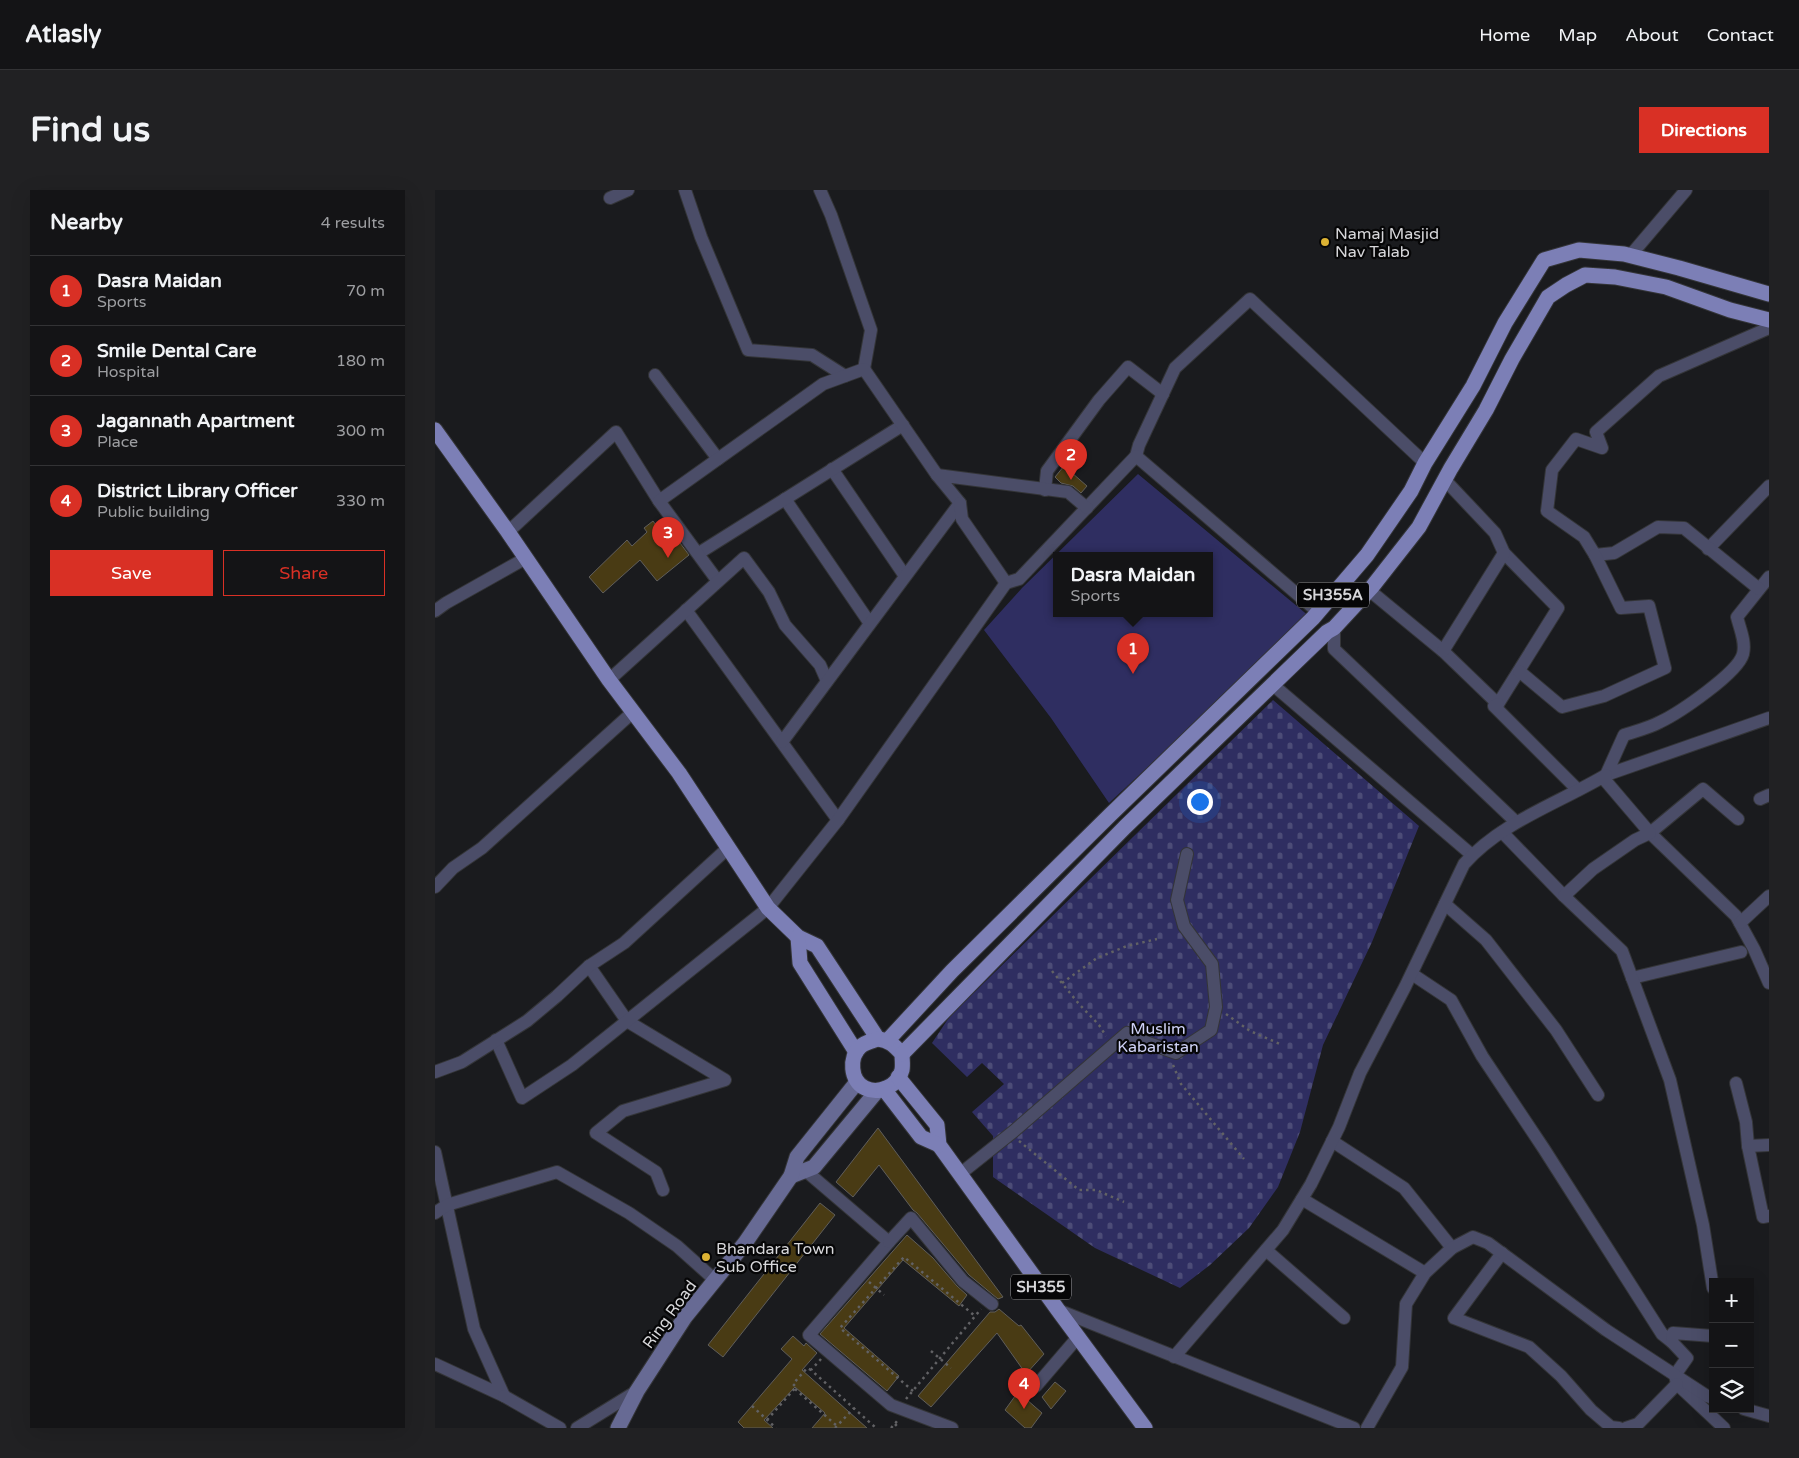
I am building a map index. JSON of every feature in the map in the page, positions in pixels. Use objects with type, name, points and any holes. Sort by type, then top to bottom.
[{"type":"main road","name":"SH355A","points":[[883,1040],[1318,612],[1367,555],[1411,491],[1425,463],[1473,386],[1497,338],[1544,260],[1579,250],[1630,256],[1769,294]]},
{"type":"main road","points":[[1627,280],[1630,256]]},
{"type":"main road","name":"SH355A","points":[[902,1054],[1091,862],[1272,684],[1327,632],[1334,628],[1369,590],[1419,527],[1487,410],[1515,353],[1548,297],[1566,285],[1585,276],[1627,280],[1666,287],[1730,310],[1769,320]]},
{"type":"main road","points":[[1497,338],[1515,353]]},
{"type":"main road","points":[[435,430],[508,532],[609,680],[679,773],[769,908],[798,937],[817,946],[883,1040],[902,1054],[902,1071],[899,1077],[894,1084],[881,1090]]},
{"type":"main road","points":[[1425,463],[1445,480]]},
{"type":"main road","points":[[1318,612],[1334,628]]},
{"type":"main road","points":[[1076,849],[1091,862]]},
{"type":"main road","points":[[798,937],[800,964],[856,1052]]},
{"type":"main road","points":[[857,1082],[852,1069],[856,1052],[866,1042],[883,1040]]},
{"type":"main road","name":"SH355","points":[[899,1077],[937,1125],[939,1145]]},
{"type":"main road","name":"SH355","points":[[857,1082],[865,1088],[881,1090],[921,1137],[939,1145],[1145,1428]]},
{"type":"street","points":[[610,198],[628,190]]},
{"type":"street","points":[[685,190],[701,237],[748,350],[812,355],[845,376]]},
{"type":"street","points":[[820,190],[831,215],[871,330],[864,369],[937,475],[960,503],[962,519],[1006,583]]},
{"type":"street","points":[[1630,256],[1686,190]]},
{"type":"street","points":[[496,1040],[522,1098],[572,1065],[769,908],[838,820],[1006,583],[1019,578],[1137,456],[1139,446],[1175,368],[1250,299],[1425,463]]},
{"type":"street","points":[[1519,671],[1562,707],[1604,696],[1665,668],[1649,606],[1621,608],[1595,555],[1584,538],[1547,511],[1552,470],[1576,438],[1602,448],[1596,432],[1659,376],[1769,328]]},
{"type":"street","points":[[1045,490],[1047,471],[1099,400],[1128,367],[1163,394]]},
{"type":"street","points":[[659,501],[823,384],[864,369]]},
{"type":"street","points":[[655,375],[718,459]]},
{"type":"street","points":[[699,553],[903,425]]},
{"type":"street","points":[[508,532],[616,432],[659,501],[717,580]]},
{"type":"street","points":[[1137,456],[1318,612]]},
{"type":"street","points":[[833,469],[905,576]]},
{"type":"street","points":[[937,475],[1068,492],[1087,508]]},
{"type":"street","points":[[1445,480],[1495,533],[1504,553],[1558,608],[1498,704],[1494,706],[1577,790]]},
{"type":"street","points":[[1708,549],[1769,486]]},
{"type":"street","points":[[785,500],[869,622]]},
{"type":"street","points":[[782,742],[869,622],[960,503]]},
{"type":"street","points":[[1595,555],[1614,553],[1658,527],[1684,528],[1759,589]]},
{"type":"street","points":[[1443,651],[1504,553]]},
{"type":"street","points":[[435,611],[526,558]]},
{"type":"street","points":[[609,680],[717,580],[744,558],[769,592],[785,624],[820,664],[827,681]]},
{"type":"street","points":[[1769,577],[1737,617],[1744,643],[1743,656],[1733,670],[1687,707],[1659,723],[1624,735],[1604,779],[1650,833],[1736,916],[1754,949],[1769,983]]},
{"type":"street","points":[[1369,590],[1443,651],[1498,704]]},
{"type":"street","points":[[686,610],[838,820]]},
{"type":"street","points":[[1334,628],[1334,649],[1516,822]]},
{"type":"street","points":[[1272,684],[1472,855]]},
{"type":"street","points":[[435,887],[453,868],[482,848],[633,712]]},
{"type":"street","points":[[1174,1357],[1283,1230],[1311,1184],[1332,1141],[1360,1073],[1412,974],[1464,864],[1472,855],[1516,822],[1606,775],[1769,718]]},
{"type":"street","points":[[1565,896],[1593,869],[1635,840],[1650,833],[1703,789],[1738,819]]},
{"type":"street","points":[[1502,832],[1622,951],[1670,1080],[1703,1225],[1711,1278]]},
{"type":"street","points":[[435,1072],[462,1062],[527,1021],[589,966],[624,943],[728,848]]},
{"type":"street","points":[[960,1174],[1010,1134],[1127,1033],[1137,1039],[1176,1053],[1211,1030],[1217,1007],[1212,964],[1184,926],[1177,900],[1187,854]]},
{"type":"street","points":[[1740,923],[1769,896]]},
{"type":"street","points":[[1445,904],[1486,940],[1556,1030],[1598,1095]]},
{"type":"street","points":[[1632,978],[1741,952]]},
{"type":"street","points":[[589,966],[627,1021],[725,1080],[623,1112],[596,1133],[656,1172],[663,1190]]},
{"type":"street","points":[[1412,974],[1451,1000],[1483,1056],[1662,1334],[1687,1358],[1676,1380],[1638,1424],[1626,1428]]},
{"type":"street","name":"Ring Road","points":[[618,1428],[637,1391],[685,1318],[745,1243],[791,1176],[797,1157],[857,1082]]},
{"type":"street","points":[[1736,1083],[1746,1122],[1748,1146],[1763,1217],[1769,1216]]},
{"type":"street","points":[[791,1176],[815,1167],[881,1090]]},
{"type":"street","points":[[1332,1141],[1404,1188],[1452,1248]]},
{"type":"street","points":[[1748,1146],[1769,1145]]},
{"type":"street","points":[[435,1152],[474,1329],[504,1396]]},
{"type":"street","points":[[805,1171],[889,1242]]},
{"type":"street","points":[[435,1213],[447,1205],[557,1172],[629,1213],[677,1246],[715,1280]]},
{"type":"street","points":[[1302,1199],[1425,1273]]},
{"type":"street","points":[[952,1428],[891,1405],[809,1334],[911,1218],[963,1281],[990,1303]]},
{"type":"street","points":[[1367,1428],[1403,1368],[1406,1304],[1425,1273],[1452,1248],[1473,1237],[1488,1243],[1676,1380],[1724,1428]]},
{"type":"street","points":[[1266,1250],[1344,1318]]},
{"type":"street","points":[[1502,1253],[1454,1318],[1529,1347],[1561,1376],[1591,1410],[1611,1427],[1619,1428]]},
{"type":"street","points":[[1058,1310],[1354,1428]]},
{"type":"street","points":[[1672,1342],[1673,1333],[1709,1336]]},
{"type":"street","points":[[1036,1386],[1078,1337]]},
{"type":"street","points":[[435,1364],[504,1396],[560,1428]]},
{"type":"street","points":[[1676,1380],[1709,1396]]},
{"type":"street","points":[[577,1428],[637,1391]]},
{"type":"street","points":[[1754,1412],[1769,1416]]},
{"type":"path","points":[[1062,983],[1097,958],[1127,946],[1157,939]]},
{"type":"path","points":[[1052,971],[1099,1025],[1112,1046]]},
{"type":"path","points":[[1217,1007],[1250,1031],[1280,1044]]},
{"type":"path","points":[[1167,1049],[1181,1084],[1244,1159]]},
{"type":"path","points":[[1010,1134],[1079,1190],[1096,1190],[1124,1202]]},
{"type":"path","points":[[913,1390],[840,1328],[904,1257],[975,1316]]},
{"type":"path","points":[[861,1274],[884,1296]]},
{"type":"path","points":[[898,1408],[975,1316],[990,1303]]},
{"type":"path","points":[[811,1370],[828,1351]]},
{"type":"path","points":[[931,1351],[951,1368]]},
{"type":"path","points":[[854,1408],[836,1427],[795,1389],[793,1384],[807,1368],[811,1370],[854,1408],[876,1428]]},
{"type":"path","points":[[767,1420],[795,1389]]},
{"type":"path","points":[[752,1406],[776,1428]]},
{"type":"path","points":[[895,1424],[899,1428]]},
{"type":"green space","points":[[1138,474],[1310,617],[1109,803],[1051,718],[984,630],[1053,558],[1053,617],[1213,617],[1213,552],[1059,552]]},
{"type":"green space","name":"Muslim Kabaristan","points":[[1273,700],[1419,826],[1372,942],[1323,1045],[1300,1132],[1278,1187],[1249,1228],[1210,1265],[1180,1288],[1095,1248],[993,1177],[993,1136],[972,1112],[1004,1084],[982,1063],[967,1077],[932,1043],[950,1016]]},
{"type":"building","points":[[1064,466],[1087,486],[1081,493],[1073,486],[1061,483],[1055,477]]},
{"type":"building","points":[[663,520],[689,555],[657,581],[640,560],[603,593],[589,577],[627,540],[632,546],[647,532],[644,528],[653,521],[656,525]]},
{"type":"building","points":[[878,1128],[1003,1297],[998,1299],[969,1275],[913,1210],[879,1165],[853,1197],[836,1182]]},
{"type":"building","points":[[820,1203],[835,1215],[723,1357],[708,1345]]},
{"type":"building","points":[[907,1235],[933,1258],[967,1295],[959,1306],[903,1260],[844,1328],[899,1376],[887,1391],[820,1334]]},
{"type":"building","points":[[999,1309],[1019,1326],[1021,1325],[1044,1354],[1026,1374],[997,1333],[931,1407],[918,1396],[990,1312],[995,1312]]},
{"type":"building","points":[[793,1336],[804,1346],[806,1343],[817,1353],[802,1370],[867,1428],[812,1428],[825,1413],[795,1387],[764,1420],[773,1428],[744,1428],[738,1422],[792,1359],[781,1349]]},
{"type":"building","points":[[1055,1382],[1066,1391],[1051,1409],[1042,1397]]},
{"type":"building","points":[[1018,1392],[1042,1413],[1031,1428],[1025,1428],[1005,1410]]},
{"type":"place","name":"Namaj Masjid Nav Talab","points":[[1325,242]]},
{"type":"place","name":"Smile Dental Care","points":[[1071,480]]},
{"type":"place","name":"Jagannath Apartment","points":[[668,558]]},
{"type":"place","name":"Dasra Maidan","points":[[1133,674]]},
{"type":"place","name":"Bhandara Town Sub Office","points":[[706,1257]]},
{"type":"place","name":"District Library Officer","points":[[1024,1409]]}]
